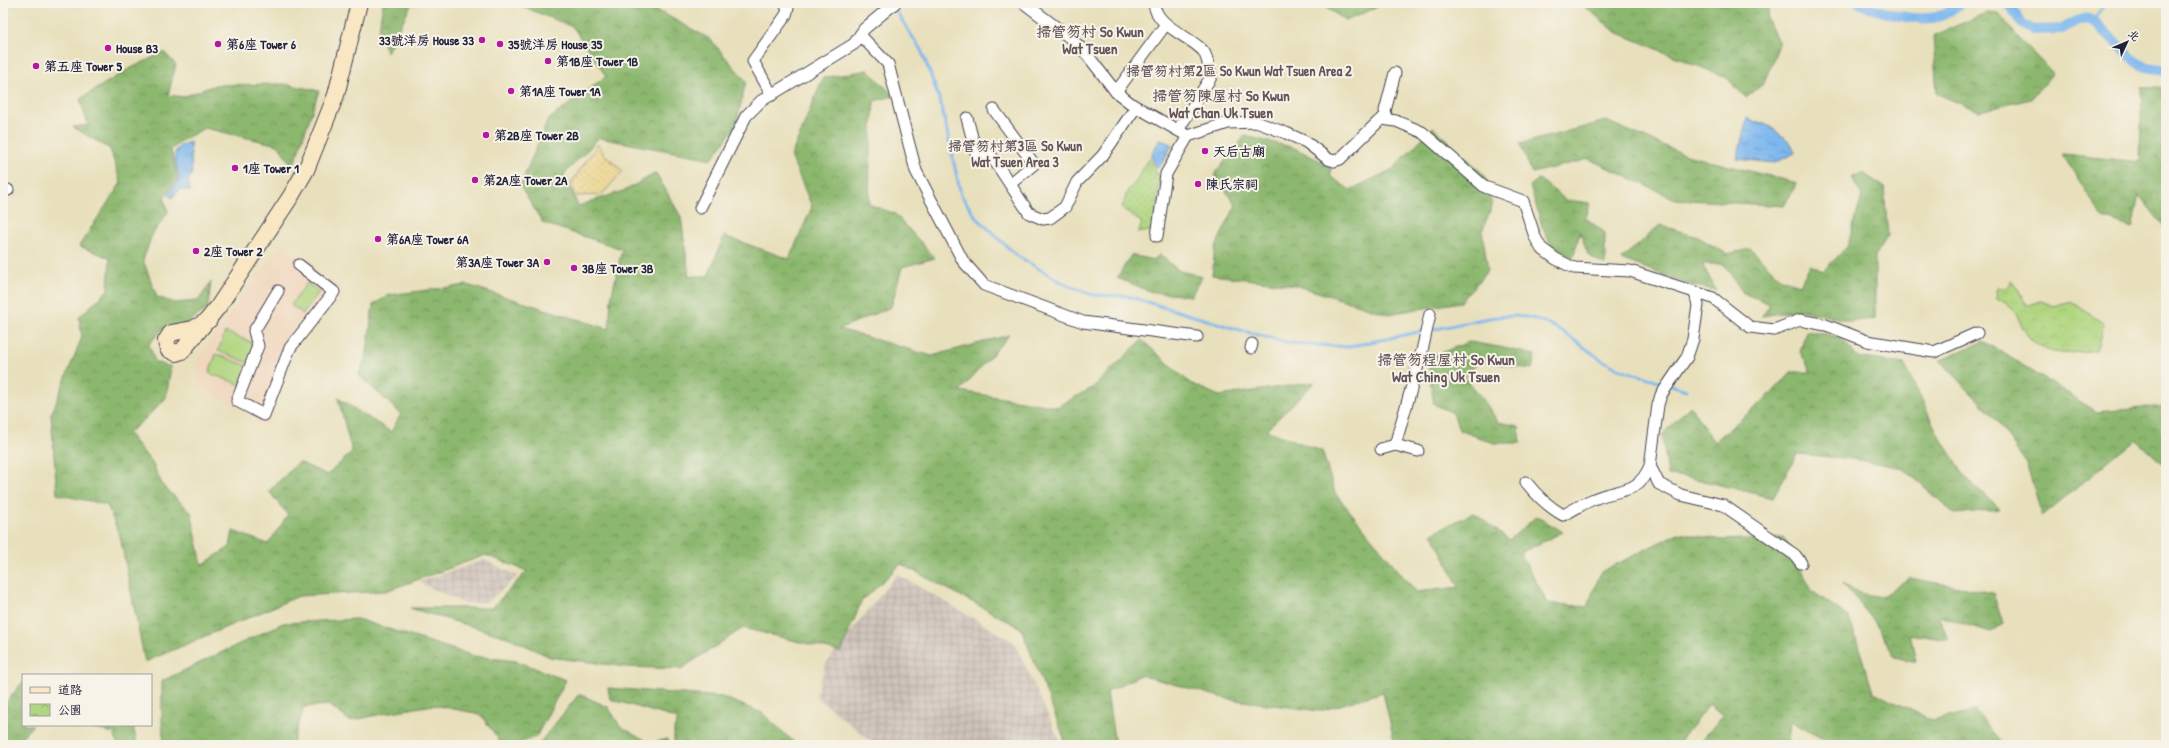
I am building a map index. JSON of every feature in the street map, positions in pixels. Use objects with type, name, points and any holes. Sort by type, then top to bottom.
[{"type":"street","points":[[209,320],[291,196],[306,170],[336,95],[359,3]]},
{"type":"street","points":[[772,95],[753,61],[784,19],[788,8],[785,3]]},
{"type":"street","points":[[700,208],[746,116],[761,101],[854,44],[860,34],[895,3]]},
{"type":"street","points":[[1024,3],[1069,37],[1086,52],[1116,92],[1136,107],[1183,133],[1228,123],[1256,122],[1286,132],[1306,142],[1328,159],[1334,161],[1340,159],[1378,122],[1387,119],[1396,121],[1422,132],[1485,187],[1523,201],[1535,237],[1541,248],[1556,260],[1574,268],[1630,271],[1713,298],[1750,327],[1765,330],[1774,330],[1800,320],[1826,324],[1867,341],[1934,352],[1977,333]]},
{"type":"street","points":[[1154,3],[1155,8],[1166,24],[1204,52],[1211,76],[1183,133],[1166,174],[1157,236]]},
{"type":"street","points":[[1116,92],[1166,24]]},
{"type":"street","points":[[860,34],[888,64],[916,170],[963,261],[984,285],[1083,322],[1197,337]]},
{"type":"street","points":[[1387,119],[1385,111],[1395,73]]},
{"type":"street","points":[[968,118],[974,157],[986,154],[992,157],[1029,213],[1043,219],[1050,218],[1065,207],[1077,182],[1103,155],[1136,107]]},
{"type":"street","points":[[994,110],[1034,164],[1010,184]]},
{"type":"street","points":[[278,292],[254,331],[258,346],[237,401],[264,415],[290,348],[334,292],[299,265]]},
{"type":"street","points":[[1526,482],[1538,498],[1550,508],[1563,515],[1594,498],[1632,488],[1645,478],[1650,466],[1658,405],[1661,395],[1686,357],[1693,339],[1698,305],[1695,293]]},
{"type":"street","points":[[1395,444],[1429,318]]},
{"type":"street","points":[[1381,449],[1395,444],[1418,451]]},
{"type":"street","points":[[1650,466],[1659,484],[1681,495],[1723,505],[1795,555],[1801,563]]},
{"type":"shaded area","points":[[280,245],[348,292],[318,315],[295,347],[279,385],[270,427],[199,385],[196,361]]},
{"type":"shaded area","points":[[484,560],[518,576],[487,602],[465,604],[419,582]]},
{"type":"shaded area","points":[[897,574],[1014,642],[1059,739],[1058,745],[875,745],[816,696],[826,663]]},
{"type":"green space","points":[[383,3],[426,3],[411,5],[387,52],[378,35]]},
{"type":"green space","points":[[514,3],[644,3],[710,39],[746,81],[736,125],[712,159],[599,138],[564,174],[578,206],[626,190],[656,173],[681,217],[689,276],[708,276],[724,236],[789,259],[812,207],[791,156],[823,78],[868,70],[894,96],[874,101],[870,157],[869,204],[895,214],[935,258],[902,267],[891,307],[839,329],[932,356],[1009,335],[960,391],[1057,407],[1092,388],[1142,340],[1190,383],[1219,396],[1315,382],[1266,430],[1322,451],[1335,493],[1416,592],[1459,587],[1432,533],[1474,513],[1509,540],[1537,516],[1563,532],[1520,553],[1548,603],[1587,607],[1601,572],[1678,533],[1722,540],[1784,537],[1812,591],[1849,617],[1873,692],[1932,720],[1975,711],[2004,745],[1834,745],[1790,721],[1788,745],[1698,745],[1722,716],[1709,704],[1677,745],[1395,745],[1383,692],[1320,711],[1228,699],[1140,675],[1107,692],[1115,745],[1062,745],[1064,738],[1021,628],[901,564],[861,602],[841,652],[743,628],[681,669],[627,667],[550,657],[510,638],[410,608],[492,608],[527,571],[486,555],[386,591],[299,596],[145,662],[120,536],[107,505],[57,494],[51,415],[82,337],[79,317],[108,290],[110,258],[79,246],[121,183],[110,149],[73,127],[88,125],[80,99],[129,69],[164,52],[176,65],[168,95],[183,97],[215,85],[285,84],[319,91],[293,167],[278,145],[205,128],[182,140],[171,150],[178,179],[164,197],[168,212],[152,235],[143,260],[157,297],[174,303],[198,301],[211,282],[208,308],[186,324],[163,329],[149,344],[155,362],[171,367],[166,398],[128,433],[152,463],[163,486],[191,512],[202,565],[230,547],[233,531],[268,544],[288,515],[269,491],[299,462],[327,475],[352,452],[338,398],[391,432],[401,414],[359,375],[367,353],[373,305],[389,295],[467,285],[609,329],[611,299],[622,249],[543,223],[520,186],[548,120],[606,76],[573,27]]},
{"type":"green space","points":[[1320,3],[1386,3],[1346,21]]},
{"type":"green space","points":[[1580,3],[1770,3],[1767,18],[1779,44],[1764,83],[1746,98],[1727,78],[1616,32]]},
{"type":"green space","points":[[1988,12],[1999,13],[2020,40],[2053,73],[2031,99],[1979,111],[1937,94],[1933,36]]},
{"type":"green space","points":[[2142,88],[2166,88],[2166,229],[2139,195],[2132,228],[2103,218],[2062,154],[2140,162]]},
{"type":"green space","points":[[1606,121],[1686,155],[1797,183],[1784,206],[1675,199],[1589,159],[1532,173],[1520,144]]},
{"type":"green space","points":[[1433,127],[1485,176],[1492,206],[1482,231],[1488,270],[1461,302],[1388,314],[1295,285],[1212,275],[1215,248],[1236,205],[1214,175],[1245,136],[1292,147],[1331,166],[1330,176],[1350,190],[1393,169]]},
{"type":"green space","points":[[1149,158],[1160,179],[1154,230],[1138,233],[1142,223],[1122,208],[1128,190],[1135,183]]},
{"type":"green space","points":[[1863,173],[1884,187],[1888,236],[1875,256],[1875,319],[1850,321],[1801,310],[1762,316],[1770,304],[1743,293],[1724,264],[1702,264],[1716,290],[1690,285],[1621,259],[1660,225],[1698,237],[1727,254],[1751,249],[1781,279],[1800,285],[1810,265],[1823,271],[1847,247],[1862,196],[1852,177]]},
{"type":"green space","points":[[1539,179],[1566,200],[1590,203],[1586,218],[1605,233],[1605,265],[1588,255],[1580,232],[1573,258],[1553,248],[1543,229],[1530,186]]},
{"type":"green space","points":[[1131,255],[1153,260],[1160,255],[1179,271],[1202,276],[1191,296],[1152,292],[1117,278]]},
{"type":"green space","points":[[2011,280],[2017,287],[2027,306],[2041,301],[2054,306],[2071,301],[2104,324],[2096,350],[2074,353],[2054,352],[2036,344],[2029,337],[2012,309],[2006,303],[1996,298],[1998,287],[2006,289]]},
{"type":"green space","points":[[307,283],[319,292],[303,314],[291,305]]},
{"type":"green space","points":[[1806,331],[1841,337],[1857,357],[1904,364],[1938,434],[1964,476],[2000,509],[1955,514],[1903,468],[1854,459],[1797,454],[1773,498],[1688,477],[1668,475],[1662,435],[1690,406],[1714,442],[1772,393],[1791,372],[1811,372],[1800,352]]},
{"type":"green space","points":[[225,332],[256,344],[249,363],[218,351]]},
{"type":"green space","points":[[1984,341],[2097,412],[2166,406],[2166,467],[2136,439],[2042,516],[2026,463],[1994,417],[1940,360]]},
{"type":"green space","points":[[1469,342],[1535,355],[1532,369],[1479,361],[1464,378],[1483,399],[1498,422],[1519,426],[1521,443],[1494,443],[1459,430],[1453,413],[1434,404],[1430,380],[1430,357]]},
{"type":"green space","points":[[216,354],[248,366],[241,385],[209,373]]},
{"type":"green space","points":[[1909,578],[1993,593],[2003,624],[1991,632],[1938,616],[1949,640],[1910,634],[1916,662],[1895,657],[1874,621],[1843,583],[1859,593],[1882,597]]},
{"type":"green space","points":[[357,619],[474,656],[516,661],[566,680],[536,737],[512,745],[498,745],[499,740],[480,714],[433,705],[350,721],[329,705],[304,707],[292,745],[164,745],[162,722],[162,681],[283,623]]},
{"type":"green space","points":[[21,684],[22,726],[32,726],[14,745],[3,745],[3,706]]},
{"type":"green space","points":[[608,688],[722,697],[762,713],[797,745],[674,745],[674,729],[678,719],[610,699]]},
{"type":"green space","points":[[579,694],[608,707],[620,726],[650,743],[668,739],[668,745],[538,745]]},
{"type":"green space","points":[[80,726],[133,726],[137,745],[118,745],[114,733]]},
{"type":"sand","points":[[598,144],[604,154],[623,171],[601,195],[575,196],[571,183]]},
{"type":"water","points":[[1747,118],[1755,123],[1765,123],[1790,142],[1795,153],[1774,163],[1737,159]]},
{"type":"water","points":[[1160,139],[1172,145],[1161,165],[1156,167],[1151,156]]},
{"type":"water","points":[[190,142],[192,172],[188,181],[190,191],[180,189],[172,198],[168,194],[180,179],[175,161],[176,152],[178,148]]},
{"type":"waterway","points":[[1859,3],[1889,14],[1912,18],[1943,15],[1961,3]]},
{"type":"waterway","points":[[2009,3],[2021,23],[2033,30],[2062,29],[2076,21],[2087,18],[2097,24],[2136,62],[2146,67],[2166,70]]},
{"type":"waterway","points":[[2092,21],[2105,3]]},
{"type":"waterway","points":[[894,8],[921,50],[930,73],[941,104],[961,195],[976,217],[1016,255],[1063,283],[1093,295],[1127,296],[1289,343],[1347,347],[1423,331]]},
{"type":"waterway","points":[[1429,330],[1495,317],[1516,316],[1529,318],[1552,326],[1610,364],[1625,371],[1665,383]]},
{"type":"waterway","points":[[1671,385],[1686,390]]},
{"type":"place","name":"33號洋房 House 33","points":[[482,40]]},
{"type":"place","name":"第6座 Tower 6","points":[[218,44]]},
{"type":"place","name":"35號洋房 House 35","points":[[500,44]]},
{"type":"place","name":"House B3","points":[[108,48]]},
{"type":"place","name":"第1B座 Tower 1B","points":[[548,61]]},
{"type":"place","name":"第五座 Tower 5","points":[[36,66]]},
{"type":"place","name":"第1A座 Tower 1A","points":[[511,91]]},
{"type":"place","name":"第2B座 Tower 2B","points":[[486,135]]},
{"type":"place","name":"天后古廟","points":[[1205,151]]},
{"type":"place","name":"1座 Tower 1","points":[[235,168]]},
{"type":"place","name":"第2A座 Tower 2A","points":[[475,180]]},
{"type":"place","name":"陳氏宗祠","points":[[1198,184]]},
{"type":"place","name":"第6A座 Tower 6A","points":[[378,239]]},
{"type":"place","name":"2座 Tower 2","points":[[196,251]]},
{"type":"place","name":"第3A座 Tower 3A","points":[[547,262]]},
{"type":"place","name":"3B座 Tower 3B","points":[[574,268]]},
{"type":"district","name":"掃管笏村 So Kwun Wat Tsuen","points":[[1090,40]]},
{"type":"district","name":"掃管笏村第2區 So Kwun Wat Tsuen Area 2","points":[[1239,71]]},
{"type":"district","name":"掃管笏陳屋村 So Kwun Wat Chan Uk Tsuen","points":[[1221,104]]},
{"type":"district","name":"掃管笏村第3區 So Kwun Wat Tsuen Area 3","points":[[1015,154]]},
{"type":"district","name":"掃管笏程屋村 So Kwun Wat Ching Uk Tsuen","points":[[1446,368]]}]
